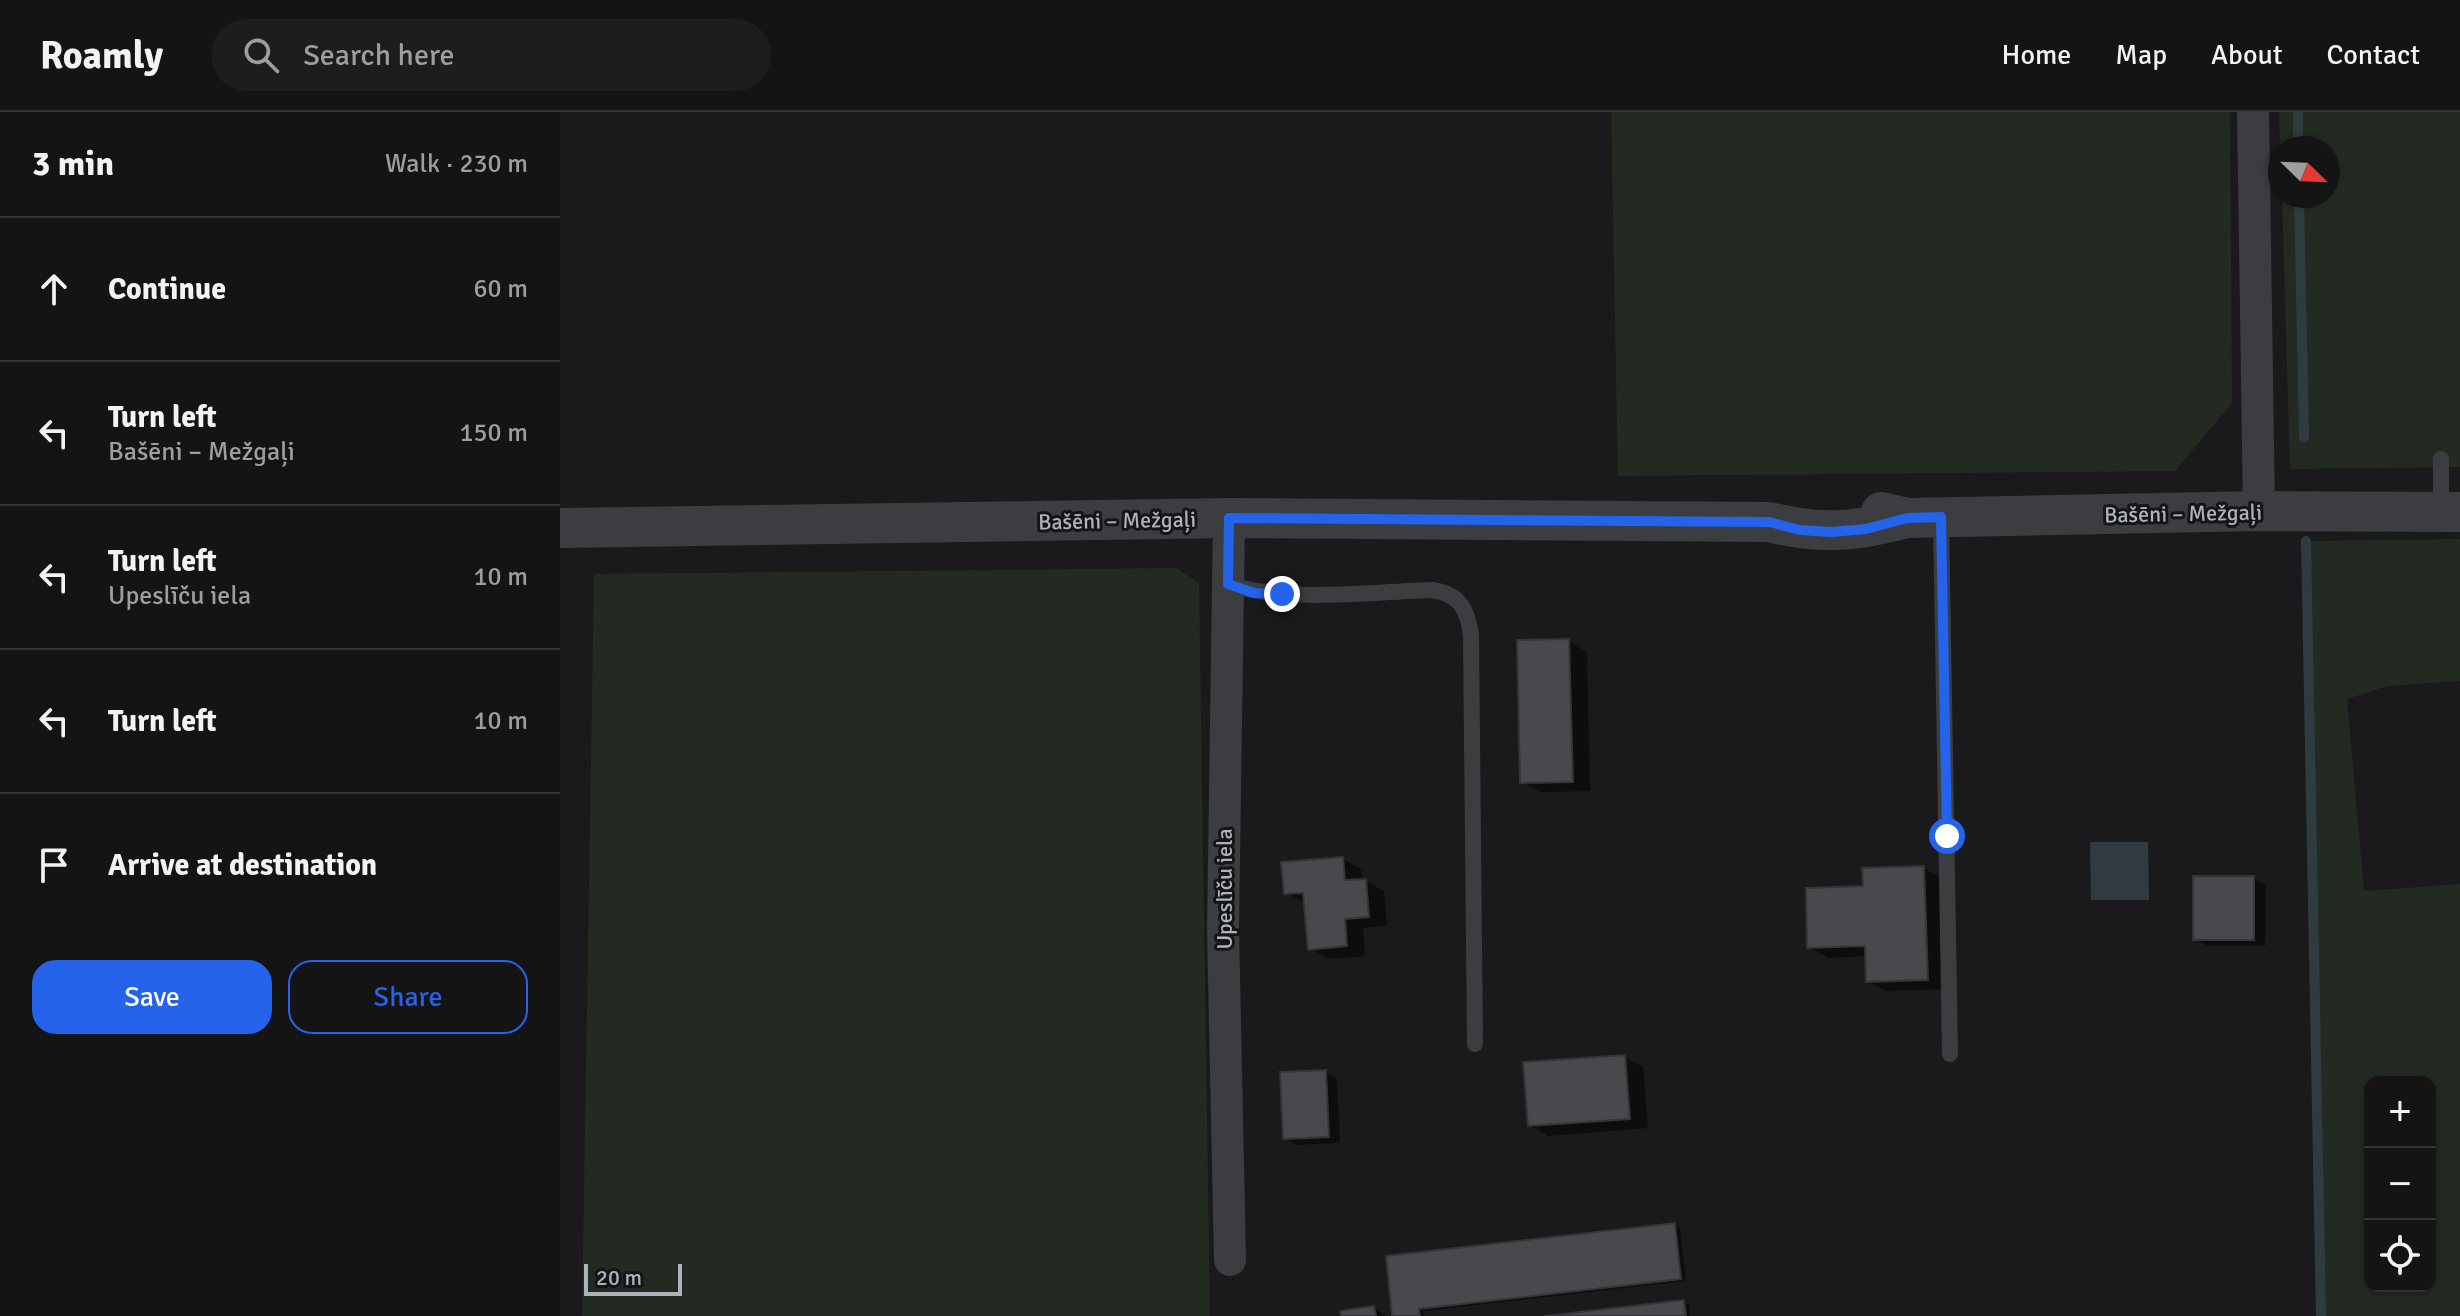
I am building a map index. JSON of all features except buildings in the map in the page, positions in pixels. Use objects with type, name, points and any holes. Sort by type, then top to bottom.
[{"type":"street","points":[[2253,112],[2259,511]]},
{"type":"street","name":"Bašēni – Mežgaļi","points":[[560,528],[1229,518],[1769,522],[1800,530],[1831,532],[1924,518],[2259,511],[2450,512]]},
{"type":"street","name":"Upeslīču iela","points":[[1229,518],[1223,929],[1230,1260]]},
{"type":"lane","points":[[2441,459],[2450,512]]},
{"type":"lane","points":[[1924,518],[1950,1054]]},
{"type":"lane","points":[[1228,584],[1254,593],[1282,594],[1432,590],[1451,594],[1464,607],[1471,636],[1475,1044]]},
{"type":"shaded area","points":[[1611,112],[2230,112],[2232,403],[2175,471],[1618,476]]},
{"type":"shaded area","points":[[2279,112],[2460,112],[2460,467],[2290,469],[2282,208],[2340,208],[2340,136],[2280,136]]},
{"type":"shaded area","points":[[2460,539],[2460,681],[2388,686],[2347,699],[2364,891],[2460,884],[2460,1316],[2321,1316],[2306,541]]},
{"type":"shaded area","points":[[1176,568],[1199,583],[1210,1316],[582,1316],[594,574]]},
{"type":"shaded area","points":[[2090,842],[2148,842],[2149,900],[2091,900]]},
{"type":"waterway","points":[[2298,112],[2298,136]]},
{"type":"waterway","points":[[2299,208],[2304,437]]},
{"type":"waterway","points":[[2306,541],[2321,1316]]},
{"type":"route","points":[[1282,594],[1254,593],[1228,584],[1229,518],[1769,522],[1800,530],[1831,532],[1866,529],[1907,518],[1941,517],[1947,836]]}]
